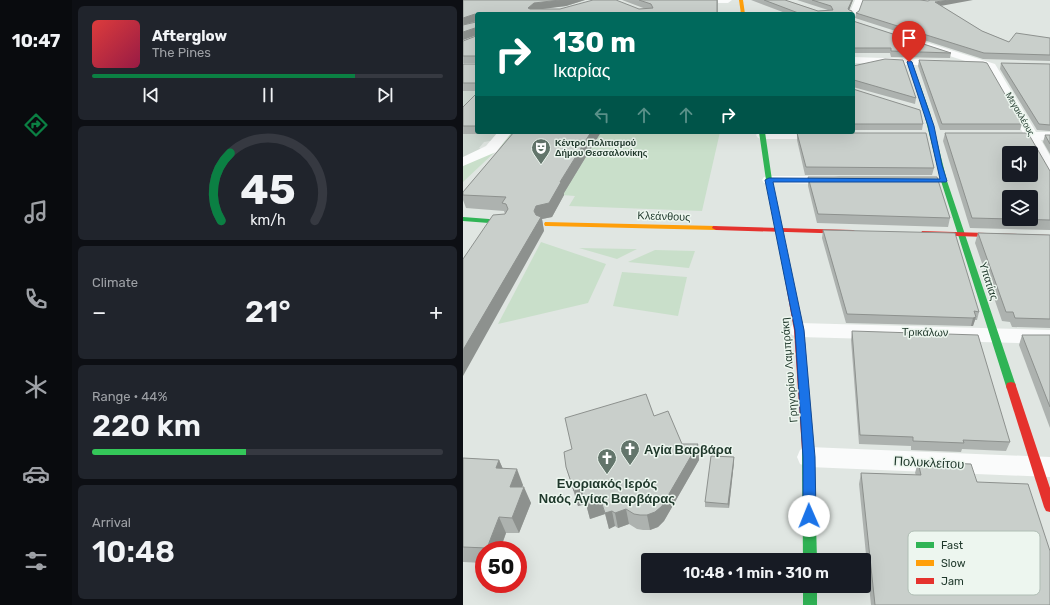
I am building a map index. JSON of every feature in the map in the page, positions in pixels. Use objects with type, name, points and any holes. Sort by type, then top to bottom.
[{"type":"street","points":[[665,0],[728,0]]},
{"type":"street","points":[[741,0],[743,12]]},
{"type":"street","points":[[854,12],[859,0]]},
{"type":"street","points":[[897,36],[987,64]]},
{"type":"street","points":[[855,60],[1001,64]]},
{"type":"street","name":"Υπατίας","points":[[909,62],[927,113],[944,181],[994,334],[1043,467],[1050,507]]},
{"type":"street","name":"Μεγακλέους","points":[[987,64],[994,68],[1050,168]]},
{"type":"street","points":[[913,109],[927,113]]},
{"type":"street","points":[[463,162],[491,149],[503,134]]},
{"type":"street","name":"Γρηγορίου Λαμπράκη","points":[[762,134],[769,180],[799,330],[809,457],[809,553]]},
{"type":"street","points":[[797,134],[832,135]]},
{"type":"street","points":[[918,136],[949,136]]},
{"type":"street","points":[[988,136],[1050,136]]},
{"type":"street","points":[[769,180],[848,180]]},
{"type":"street","points":[[928,181],[944,181]]},
{"type":"street","points":[[463,219],[502,222]]},
{"type":"street","name":"Κλεάνθους","points":[[548,224],[866,232]]},
{"type":"street","points":[[914,233],[1050,237]]},
{"type":"street","name":"Τρικάλων","points":[[799,330],[994,334],[1050,337]]},
{"type":"street","name":"Πολυκλείτου","points":[[809,457],[1043,467]]},
{"type":"street","points":[[810,593],[810,605]]},
{"type":"shaded area","points":[[463,73],[475,73],[475,134],[500,134],[496,140],[484,142],[479,148],[483,150],[463,159]]},
{"type":"green space","points":[[511,134],[514,134],[463,182],[463,166],[486,155]]},
{"type":"green space","points":[[600,134],[720,134],[702,211],[569,206],[575,196],[562,195]]},
{"type":"green space","points":[[541,242],[606,264],[588,303],[498,324]]},
{"type":"green space","points":[[579,248],[631,249],[637,249],[617,259]]},
{"type":"green space","points":[[655,250],[695,251],[689,268],[628,262]]},
{"type":"green space","points":[[622,272],[687,277],[678,316],[613,306]]},
{"type":"building","points":[[463,0],[560,0],[534,3],[528,8],[560,9],[593,0],[616,0],[639,9],[653,8],[651,4],[639,0],[717,0],[717,12],[475,12],[475,14],[463,18]]},
{"type":"building","points":[[764,0],[785,0],[818,11],[833,10],[831,6],[812,0],[852,0],[848,9],[852,12],[796,12]]},
{"type":"building","points":[[863,0],[949,0],[935,2],[982,31],[1009,42],[1016,33],[1050,38],[1050,55],[984,53],[856,13],[859,11]]},
{"type":"building","points":[[475,22],[475,28],[463,32],[463,25]]},
{"type":"building","points":[[855,22],[951,53],[891,51],[891,48],[855,48]]},
{"type":"building","points":[[475,36],[475,56],[463,56],[463,41]]},
{"type":"building","points":[[885,59],[903,60],[916,98],[855,80],[855,66]]},
{"type":"building","points":[[919,60],[987,63],[1022,124],[942,124]]},
{"type":"building","points":[[1001,63],[1050,64],[1050,125],[1039,124]]},
{"type":"building","points":[[463,64],[475,64],[475,83],[463,83]]},
{"type":"building","points":[[855,90],[920,110],[923,124],[855,124]]},
{"type":"building","points":[[475,95],[475,126],[463,126],[463,107]]},
{"type":"building","points":[[926,133],[934,168],[806,167],[797,134]]},
{"type":"building","points":[[945,133],[1028,133],[1036,146],[1002,146],[1002,182],[1038,182],[1038,150],[1050,171],[1050,220],[1038,220],[1038,190],[1002,190],[1002,219],[972,218]]},
{"type":"building","points":[[512,134],[590,134],[560,182],[549,203],[536,206],[534,211],[536,215],[541,217],[463,350],[463,259],[493,215],[505,214],[508,209],[506,204],[502,203],[506,197],[463,195],[463,192]]},
{"type":"building","points":[[1045,135],[1050,135],[1050,144]]},
{"type":"building","points":[[808,177],[937,177],[950,218],[818,214]]},
{"type":"building","points":[[823,230],[955,233],[979,312],[974,311],[976,317],[973,318],[847,314]]},
{"type":"building","points":[[978,233],[1050,235],[1050,319],[1015,318],[1013,312],[1006,312]]},
{"type":"building","points":[[852,331],[978,335],[1010,442],[963,440],[964,443],[913,441],[913,437],[860,435]]},
{"type":"building","points":[[1022,335],[1050,335],[1050,407]]},
{"type":"building","name":"Αγία Βαρβάρα","points":[[646,394],[654,416],[668,411],[682,444],[698,444],[662,506],[655,512],[647,515],[640,515],[634,514],[626,509],[615,513],[612,511],[605,513],[600,498],[585,504],[581,489],[574,491],[566,467],[564,452],[572,449],[565,418]]},
{"type":"building","points":[[711,456],[734,457],[728,504],[705,502]]},
{"type":"building","points":[[463,458],[499,460],[496,468],[517,469],[510,487],[524,487],[512,518],[499,517],[490,541],[475,541],[475,548],[463,547]]},
{"type":"building","points":[[918,462],[971,464],[977,482],[1028,484],[1050,551],[1050,605],[875,605],[871,553],[869,553],[861,473],[921,475]]},
{"type":"traffic: fast","points":[[909,62],[927,113],[944,181],[1011,386]]},
{"type":"traffic: fast","points":[[762,134],[769,180],[789,280]]},
{"type":"traffic: fast","points":[[463,219],[502,222]]},
{"type":"traffic: fast","points":[[808,450],[810,553]]},
{"type":"traffic: fast","points":[[810,593],[810,605]]},
{"type":"traffic: slow","points":[[741,0],[743,12]]},
{"type":"traffic: slow","points":[[548,224],[716,228]]},
{"type":"traffic: jam","points":[[716,228],[853,232]]},
{"type":"traffic: jam","points":[[925,233],[1050,237]]},
{"type":"traffic: jam","points":[[789,280],[799,330],[808,450]]},
{"type":"traffic: jam","points":[[1011,386],[1050,507]]},
{"type":"place","name":"Κέντρο Πολιτισμού Δήμου Θεσσαλονίκης","points":[[541,165]]},
{"type":"place","name":"Αγία Βαρβάρα","points":[[630,466]]},
{"type":"place","name":"Ενοριακός Ιερός Ναός Αγίας Βαρβάρας","points":[[607,475]]},
{"type":"route","points":[[809,516],[809,457],[799,330],[769,180],[944,181],[931,126],[909,62]]}]
